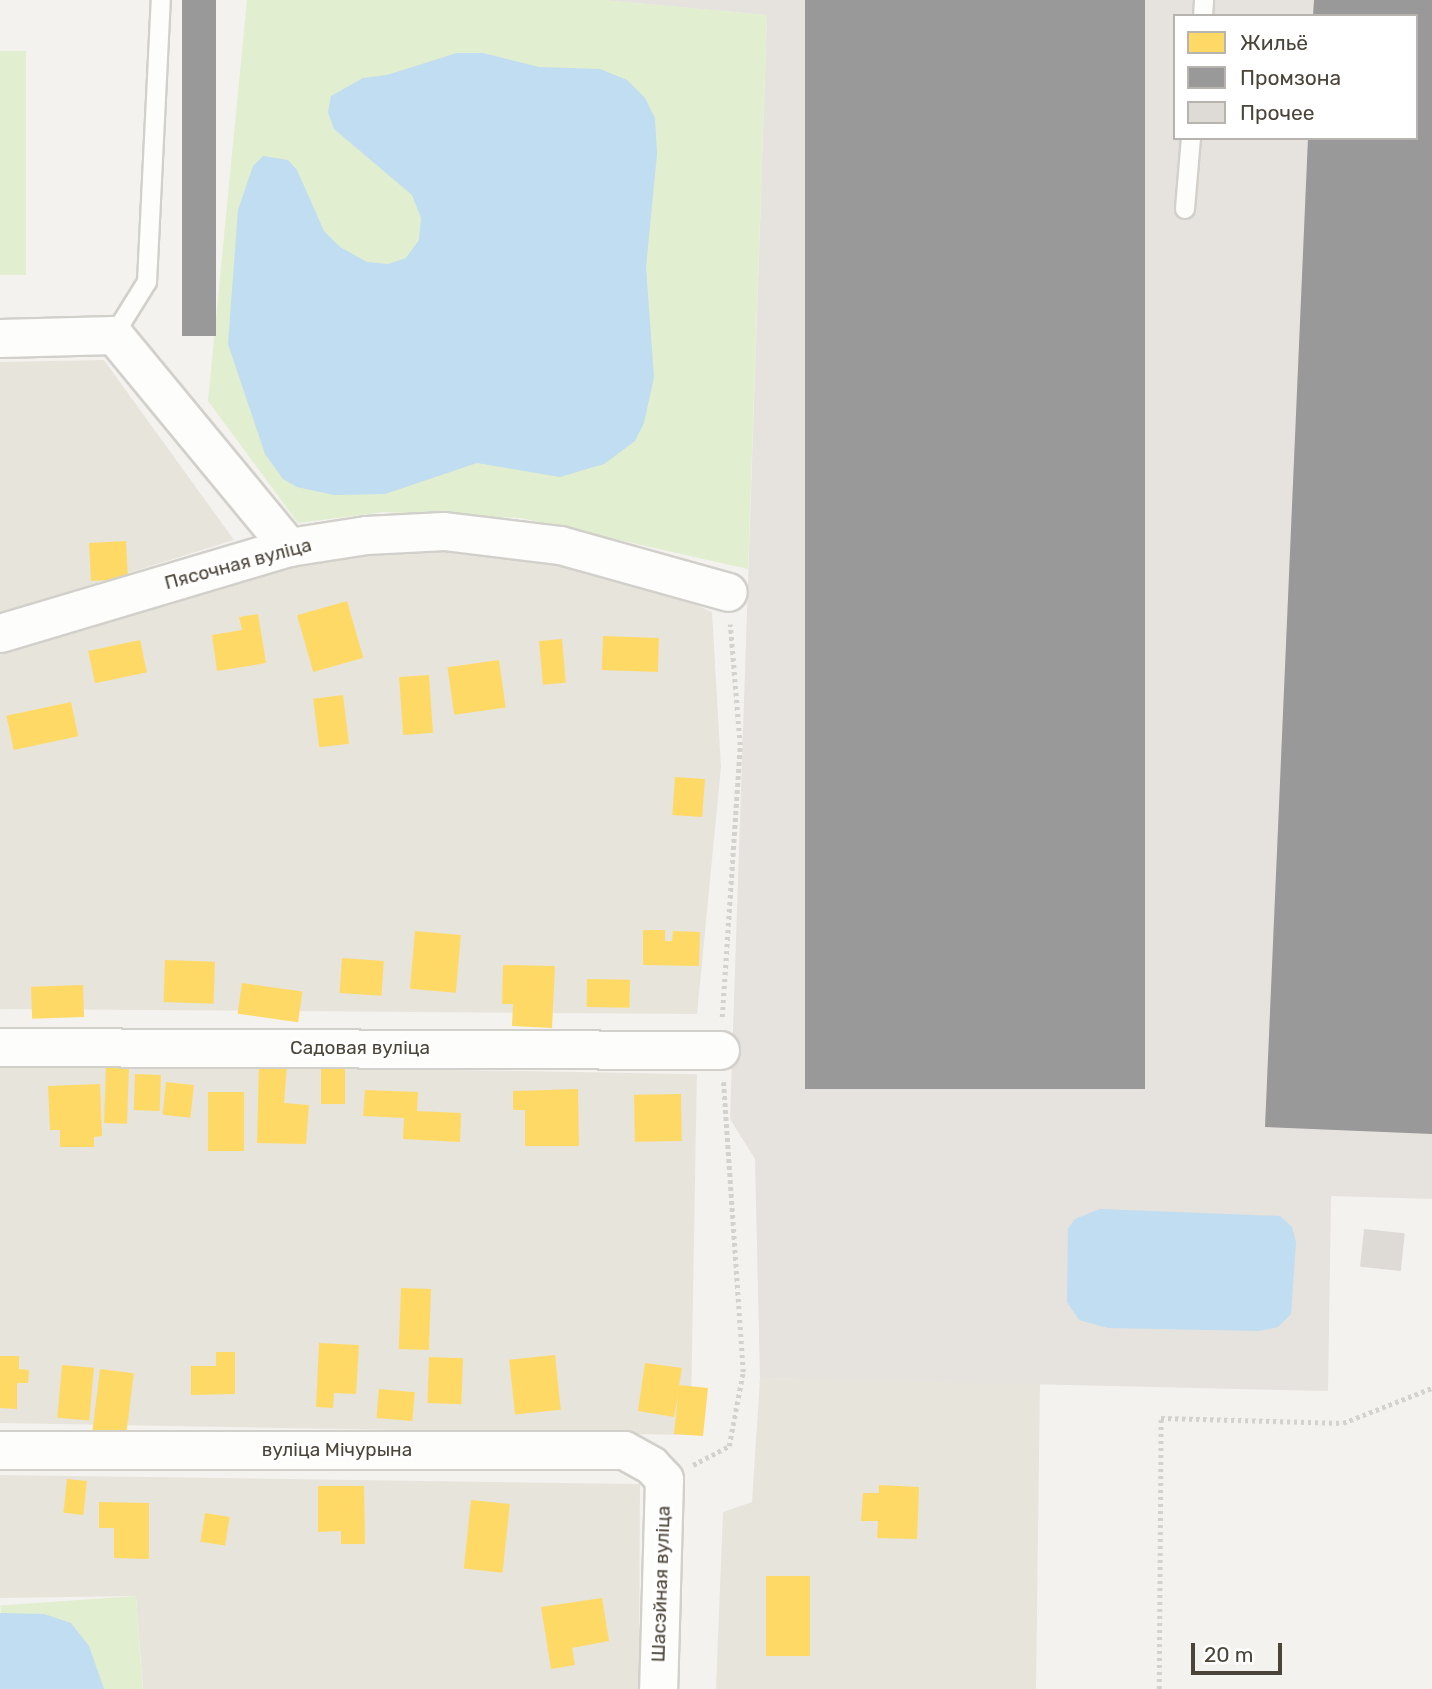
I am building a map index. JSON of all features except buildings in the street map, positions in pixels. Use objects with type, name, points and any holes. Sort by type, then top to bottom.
[{"type":"street","points":[[0,338],[114,335],[289,547]]},
{"type":"street","name":"Пясочная вуліца","points":[[0,634],[289,547],[366,536],[444,531],[559,545],[728,592]]},
{"type":"street","name":"Садовая вуліца","points":[[0,1047],[720,1050]]},
{"type":"street","name":"вуліца Мічурына","points":[[0,1450],[624,1450],[651,1465],[664,1479]]},
{"type":"street","name":"Шасэйная вуліца","points":[[658,1689],[664,1479]]},
{"type":"lane","points":[[114,335],[147,282],[161,0]]},
{"type":"lane","points":[[1185,209],[1191,140]]},
{"type":"path","points":[[1159,1689],[1160,1418],[1343,1423],[1432,1388]]},
{"type":"shaded area","points":[[602,0],[1432,0],[1432,1199],[1331,1196],[1328,1391],[760,1378],[755,1159],[730,1119],[767,15]]},
{"type":"shaded area","points":[[104,360],[234,540],[0,613],[0,362]]},
{"type":"shaded area","points":[[453,545],[621,572],[712,612],[721,767],[697,1014],[0,1009],[0,653],[334,555]]},
{"type":"shaded area","points":[[0,1062],[697,1074],[691,1435],[0,1423]]},
{"type":"shaded area","points":[[760,1378],[1040,1383],[1036,1689],[716,1689],[723,1512],[752,1502]]},
{"type":"shaded area","points":[[0,1475],[640,1484],[639,1689],[143,1689],[136,1596],[0,1598]]},
{"type":"green space","points":[[247,0],[602,0],[767,15],[748,569],[521,518],[384,512],[298,523],[208,401]]},
{"type":"green space","points":[[0,51],[26,51],[26,275],[0,275]]},
{"type":"green space","points":[[136,1596],[142,1689],[6,1689],[0,1605]]},
{"type":"water","points":[[457,53],[483,53],[539,67],[600,69],[627,80],[645,98],[655,118],[657,154],[646,267],[654,377],[644,423],[635,441],[604,464],[560,477],[477,463],[385,494],[334,495],[297,487],[283,479],[265,454],[228,344],[238,210],[253,166],[263,156],[288,160],[297,170],[324,231],[340,247],[367,262],[388,264],[406,258],[419,240],[421,218],[412,195],[334,129],[328,112],[331,96],[363,78],[387,75]]},
{"type":"water","points":[[1100,1209],[1280,1216],[1292,1227],[1296,1242],[1291,1314],[1278,1327],[1259,1331],[1108,1328],[1079,1320],[1067,1302],[1068,1229],[1075,1219]]},
{"type":"water","points":[[0,1613],[44,1614],[71,1623],[89,1646],[104,1689],[0,1689]]}]
